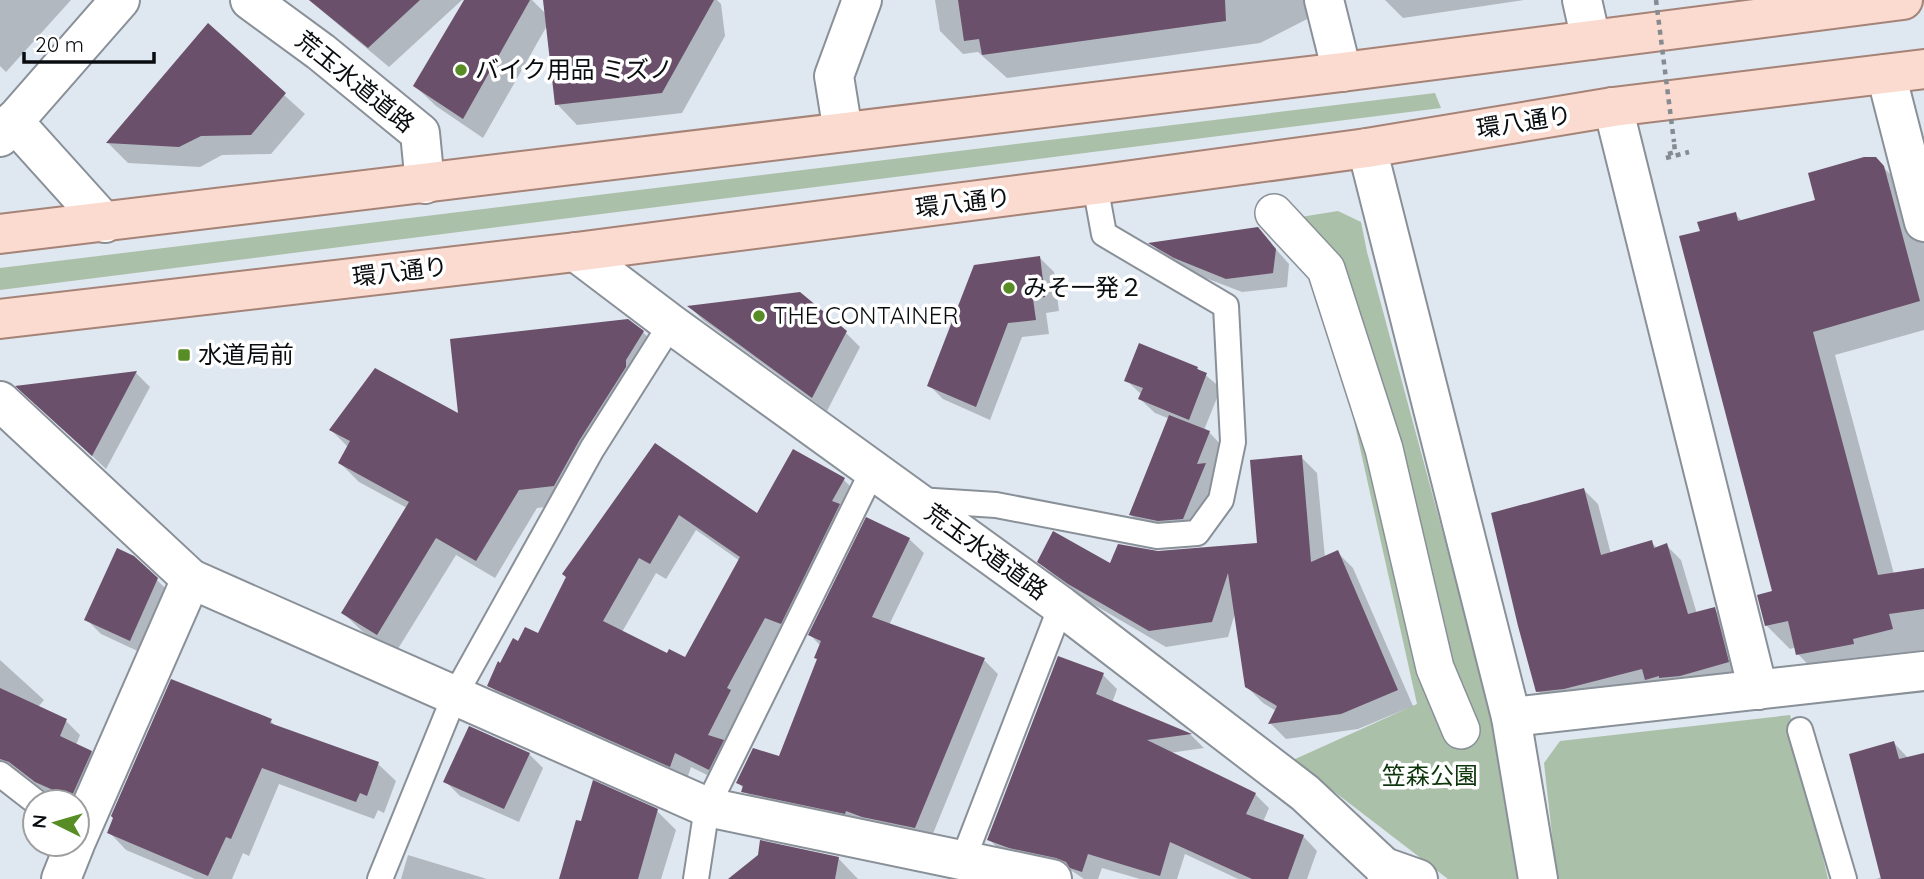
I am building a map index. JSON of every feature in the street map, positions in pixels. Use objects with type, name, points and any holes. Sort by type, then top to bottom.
[{"type":"main road","points":[[0,234],[1342,72],[1879,2]]},
{"type":"main road","name":"環八通り","points":[[0,319],[576,252],[1096,185],[1367,148],[1613,107],[1924,69]]},
{"type":"street","points":[[105,223],[4,122],[120,0]]},
{"type":"street","name":"荒玉水道道路","points":[[250,0],[321,52],[420,133],[425,184]]},
{"type":"street","points":[[843,132],[834,76],[862,0]]},
{"type":"street","points":[[1324,0],[1342,72]]},
{"type":"street","points":[[1582,0],[1591,40]]},
{"type":"street","points":[[1886,74],[1924,222]]},
{"type":"street","points":[[1613,107],[1758,690]]},
{"type":"street","points":[[1367,148],[1511,717],[1538,879]]},
{"type":"street","points":[[1274,213],[1326,269],[1384,449],[1435,668],[1461,730]]},
{"type":"street","name":"荒玉水道道路","points":[[576,252],[671,324],[1061,606],[1305,793],[1397,875]]},
{"type":"street","points":[[0,401],[191,579],[707,807],[1052,879]]},
{"type":"street","points":[[91,806],[191,579]]},
{"type":"street","points":[[1511,717],[1924,671]]},
{"type":"street","points":[[61,879],[69,858]]},
{"type":"lane","points":[[914,500],[996,505],[1157,536],[1197,533],[1221,500],[1233,442],[1226,306],[1104,234],[1096,185]]},
{"type":"lane","points":[[380,879],[455,695],[592,449],[671,324]]},
{"type":"lane","points":[[696,879],[707,807],[873,470]]},
{"type":"lane","points":[[963,860],[1061,606]]},
{"type":"lane","points":[[1800,730],[1844,879]]},
{"type":"lane","points":[[0,774],[21,790]]},
{"type":"path","points":[[1656,0],[1675,152]]},
{"type":"path","points":[[1659,160],[1689,152]]},
{"type":"green space","points":[[1435,93],[1441,108],[0,290],[0,268]]},
{"type":"green space","name":"笠森公園","points":[[1338,211],[1361,222],[1490,708],[1517,879],[1448,879],[1293,760],[1417,704],[1328,304],[1288,219]]},
{"type":"green space","name":"笠森公園","points":[[1790,715],[1828,879],[1557,879],[1544,763],[1560,741]]},
{"type":"building","points":[[309,0],[420,0],[368,48]]},
{"type":"building","points":[[464,0],[530,0],[463,119],[413,86]]},
{"type":"building","points":[[543,0],[714,0],[662,93],[555,105]]},
{"type":"building","points":[[958,0],[1225,0],[1226,21],[982,55],[979,39],[964,41]]},
{"type":"building","points":[[208,23],[286,93],[251,135],[201,136],[179,147],[106,143]]},
{"type":"building","points":[[1864,157],[1876,157],[1884,166],[1920,301],[1813,332],[1878,575],[1924,568],[1924,609],[1889,614],[1893,629],[1853,639],[1854,644],[1796,655],[1788,621],[1765,626],[1757,595],[1772,591],[1679,236],[1700,231],[1697,222],[1736,212],[1738,221],[1815,200],[1808,173]]},
{"type":"building","points":[[1258,227],[1276,249],[1273,273],[1226,279],[1174,258],[1148,243]]},
{"type":"building","points":[[1040,256],[1045,297],[1033,299],[1036,320],[1008,323],[976,407],[927,386],[974,265]]},
{"type":"building","points":[[800,292],[847,331],[812,398],[687,306]]},
{"type":"building","points":[[628,319],[644,331],[626,360],[626,367],[554,486],[519,490],[476,561],[436,538],[377,635],[341,613],[409,502],[338,463],[350,441],[329,430],[375,368],[458,413],[450,339]]},
{"type":"building","points":[[1139,343],[1207,373],[1189,420],[1138,399],[1143,388],[1124,381]]},
{"type":"building","points":[[137,371],[92,456],[15,386]]},
{"type":"building","points":[[1169,415],[1210,431],[1197,464],[1206,463],[1183,519],[1158,521],[1129,515]]},
{"type":"building","points":[[655,443],[757,513],[793,449],[845,478],[832,501],[840,504],[781,624],[765,618],[727,688],[731,690],[708,735],[724,740],[709,770],[675,753],[670,767],[487,686],[498,661],[500,663],[513,638],[518,641],[525,627],[538,633],[566,577],[562,574]],"holes":[[[679,515],[740,557],[685,657],[669,649],[667,653],[603,621],[639,558],[650,564]]]},
{"type":"building","points":[[1302,455],[1311,562],[1338,550],[1398,690],[1341,714],[1268,724],[1277,706],[1245,687],[1228,573],[1212,622],[1149,631],[1068,584],[1037,562],[1053,531],[1110,563],[1118,544],[1158,551],[1257,543],[1250,460]]},
{"type":"building","points":[[1584,488],[1601,555],[1652,540],[1654,548],[1667,543],[1688,614],[1715,607],[1729,662],[1680,676],[1659,676],[1645,680],[1642,669],[1564,689],[1536,692],[1491,513]]},
{"type":"building","points":[[866,517],[910,538],[872,617],[985,658],[915,828],[846,811],[845,814],[741,792],[743,786],[736,783],[753,748],[779,756],[817,659],[814,658],[821,641],[808,635]]},
{"type":"building","points":[[117,548],[134,556],[158,578],[130,641],[84,620]]},
{"type":"building","points":[[1058,656],[1104,673],[1096,694],[1192,734],[1147,740],[1256,793],[1246,814],[1304,835],[1288,879],[1252,879],[1170,842],[1160,876],[1088,854],[1082,872],[1070,868],[1066,862],[1056,858],[1009,848],[987,840]]},
{"type":"building","points":[[171,679],[272,719],[270,723],[379,762],[367,796],[360,793],[356,802],[262,768],[231,839],[226,837],[208,876],[107,833],[113,818],[111,816]]},
{"type":"building","points":[[0,688],[67,719],[60,736],[92,751],[75,788],[48,788],[0,759]]},
{"type":"building","points":[[469,726],[530,753],[504,809],[443,782]]},
{"type":"building","points":[[1894,741],[1899,759],[1924,753],[1924,879],[1881,879],[1849,754]]},
{"type":"building","points":[[593,780],[658,809],[638,879],[559,879],[576,820],[581,821]]},
{"type":"building","points":[[760,840],[839,857],[835,879],[728,879],[758,855]]},
{"type":"place","name":"バイク用品 ミズノ","points":[[461,70]]},
{"type":"place","name":"みそ一発２","points":[[1009,288]]},
{"type":"place","name":"THE CONTAINER","points":[[759,316]]},
{"type":"place","name":"水道局前","points":[[184,355]]}]
